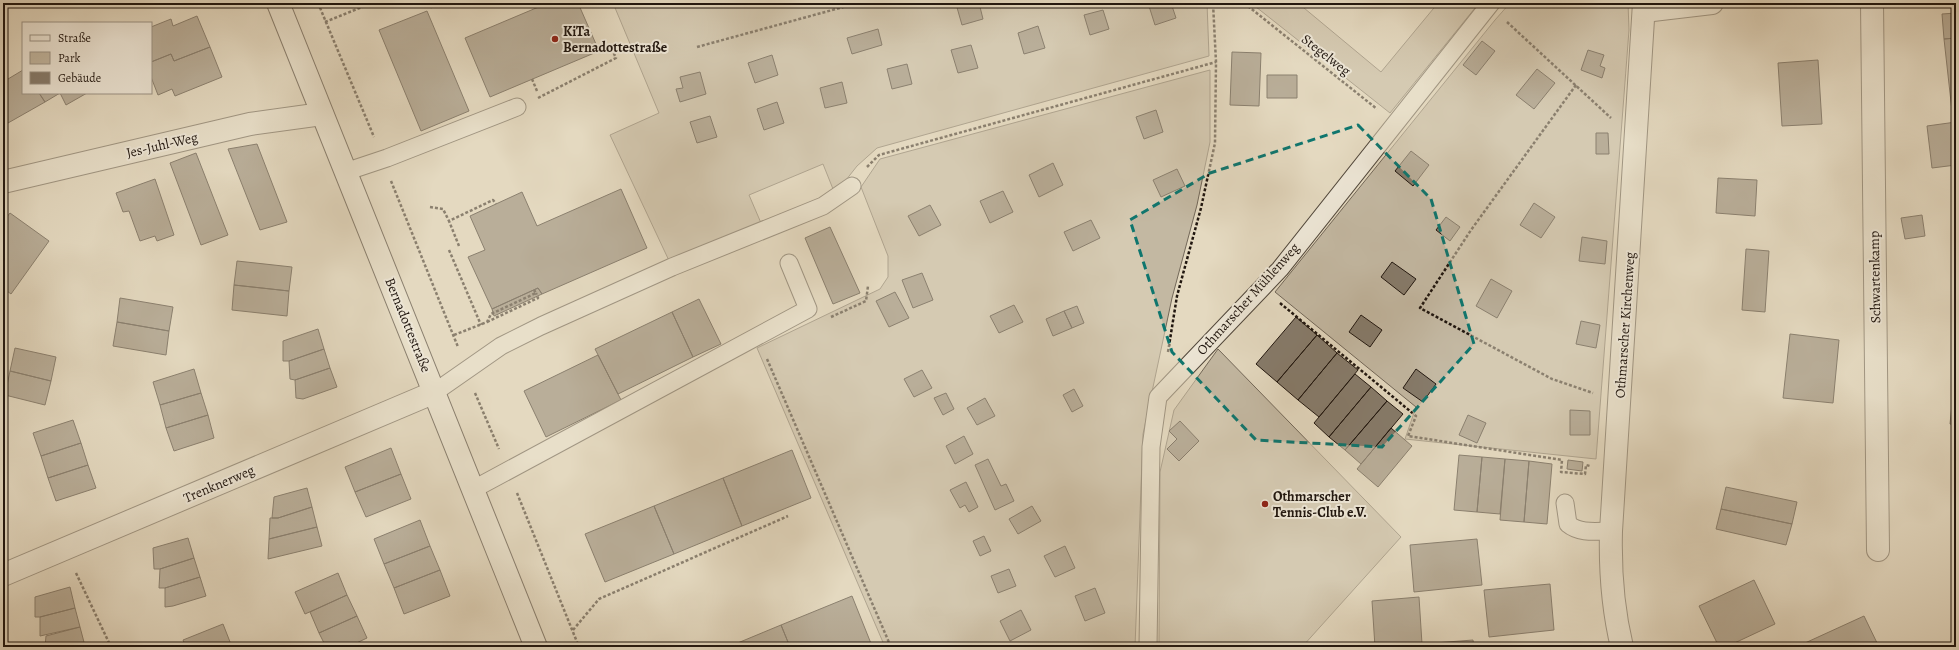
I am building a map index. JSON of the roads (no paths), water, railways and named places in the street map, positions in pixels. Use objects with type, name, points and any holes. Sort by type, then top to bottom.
[{"type":"street","name":"Bernadottestraße","points":[[278,3],[536,647]]},
{"type":"street","points":[[1644,7],[1712,3]]},
{"type":"street","name":"Schwartenkamp","points":[[1872,3],[1878,550]]},
{"type":"street","name":"Othmarscher Kirchenweg","points":[[1622,647],[1616,610],[1611,550],[1611,531],[1637,141],[1644,7]]},
{"type":"street","name":"Jes-Juhl-Weg","points":[[3,182],[250,124],[322,114]]},
{"type":"street","name":"Trenknerweg","points":[[3,575],[435,392]]},
{"type":"lane","name":"Othmarscher Mühlenweg","points":[[1148,647],[1151,447],[1158,397],[1280,269],[1490,4]]},
{"type":"lane","points":[[345,172],[383,160],[517,107]]},
{"type":"lane","points":[[435,392],[501,346],[541,326],[672,267],[823,206],[852,186]]},
{"type":"lane","points":[[472,490],[808,309],[789,264]]},
{"type":"lane","points":[[1565,503],[1568,524],[1574,529],[1582,531],[1611,531]]},
{"type":"place","name":"KiTa Bernadottestraße","points":[[555,39]]},
{"type":"place","name":"Othmarscher Tennis-Club e.V.","points":[[1265,504]]}]
